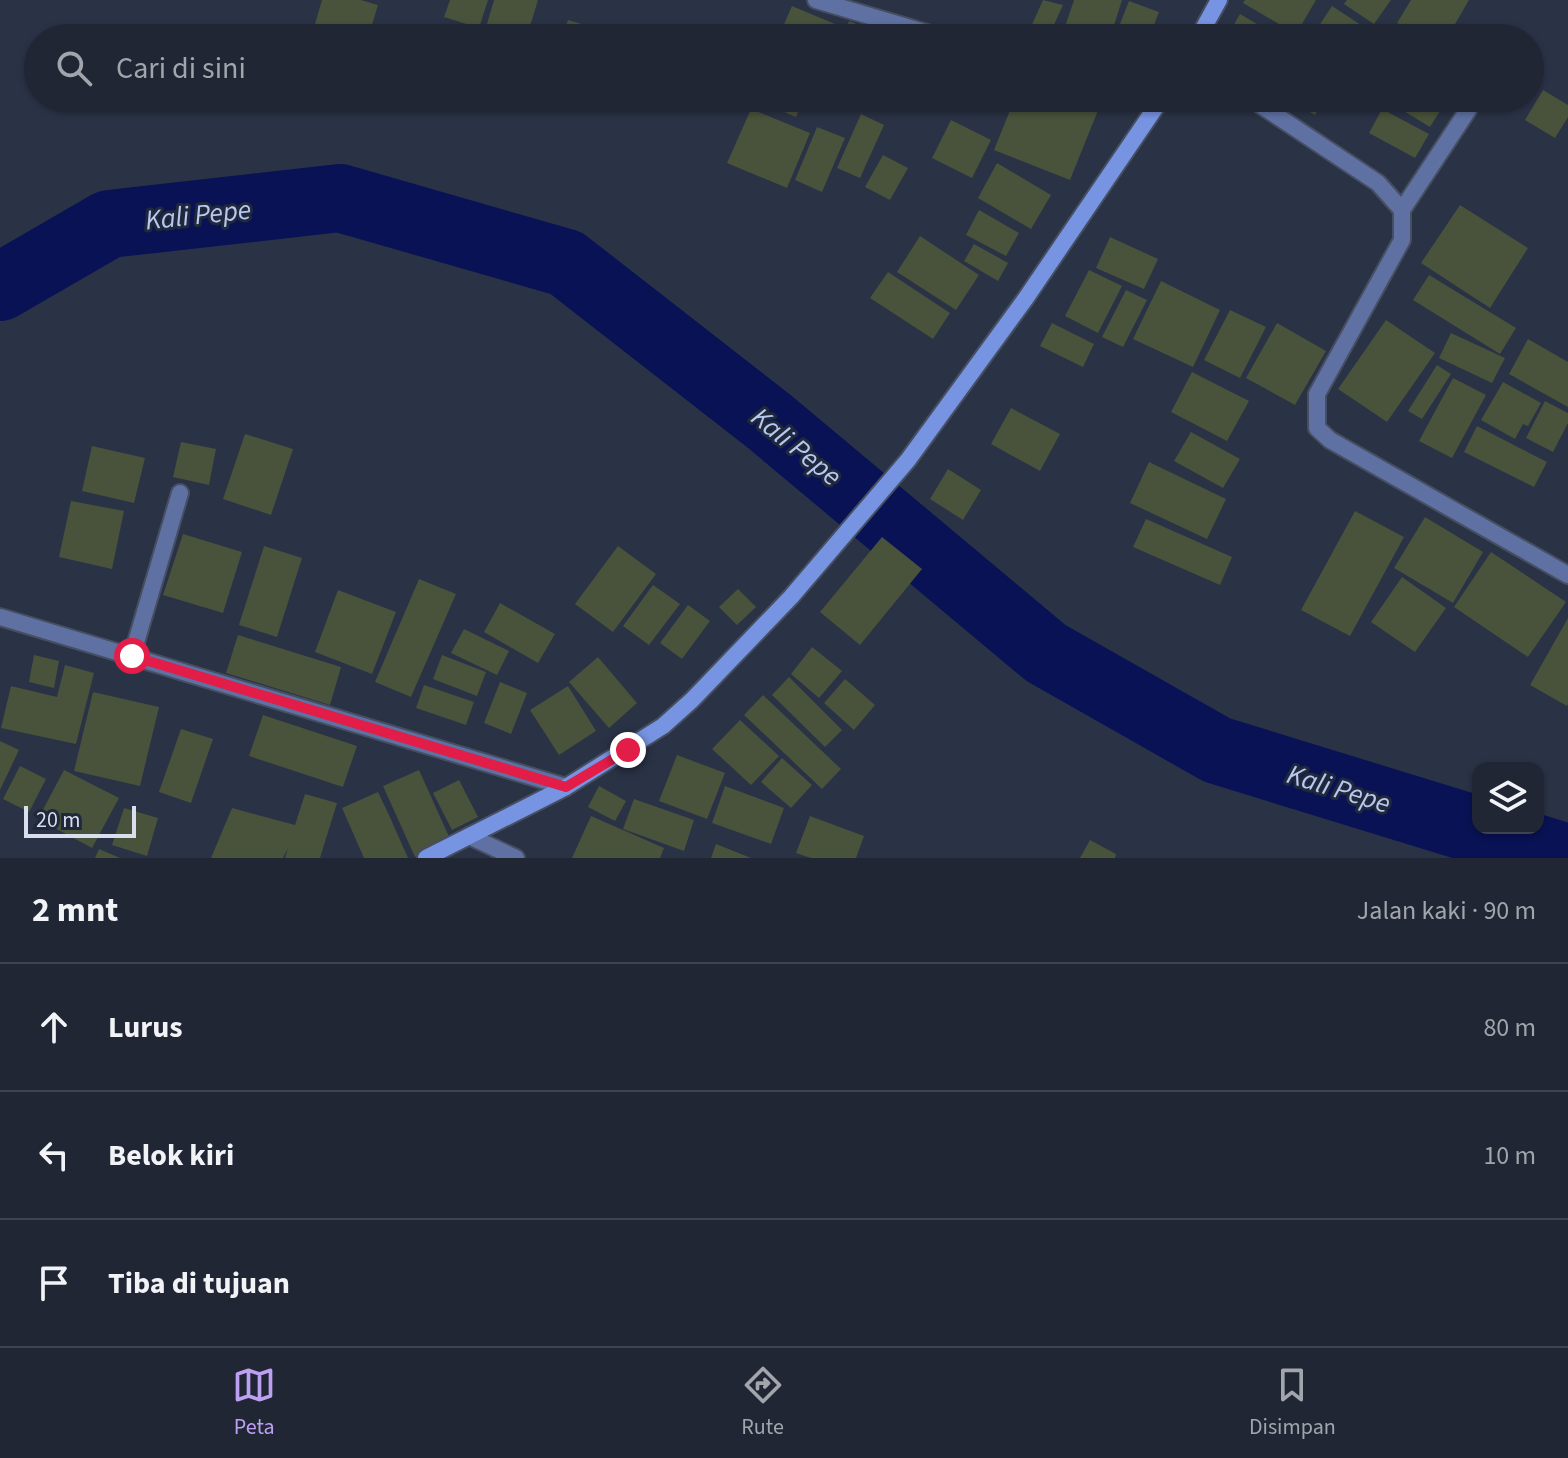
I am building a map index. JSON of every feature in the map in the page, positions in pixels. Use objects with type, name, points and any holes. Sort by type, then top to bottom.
[{"type":"main road","points":[[1206,24],[1219,0]]},
{"type":"main road","points":[[426,858],[566,787],[628,750],[683,709],[780,609],[908,460],[1026,298],[1148,112]]},
{"type":"street","points":[[816,0],[897,24]]},
{"type":"street","points":[[1271,112],[1378,183],[1402,210]]},
{"type":"street","points":[[1467,112],[1402,210],[1402,240],[1317,394],[1317,428],[1330,440],[1568,575]]},
{"type":"street","points":[[132,656],[180,493]]},
{"type":"street","points":[[0,617],[566,787]]},
{"type":"street","points":[[469,836],[516,858]]},
{"type":"building","points":[[322,0],[361,0],[378,5],[372,24],[315,24]]},
{"type":"building","points":[[450,0],[488,0],[480,24],[466,24],[444,17]]},
{"type":"building","points":[[494,0],[538,0],[531,24],[487,24]]},
{"type":"building","points":[[1043,0],[1063,5],[1054,24],[1032,24]]},
{"type":"building","points":[[1074,0],[1122,0],[1114,24],[1066,24]]},
{"type":"building","points":[[1245,0],[1316,0],[1302,24],[1279,24],[1243,3]]},
{"type":"building","points":[[1347,0],[1391,0],[1374,24],[1344,4]]},
{"type":"building","points":[[1411,0],[1469,0],[1455,24],[1397,23]]},
{"type":"building","points":[[1129,1],[1159,12],[1154,24],[1120,24]]},
{"type":"building","points":[[792,6],[835,24],[784,24]]},
{"type":"building","points":[[1332,6],[1359,24],[1320,24]]},
{"type":"building","points":[[1240,14],[1257,24],[1234,24]]},
{"type":"building","points":[[1544,91],[1568,105],[1568,117],[1555,138],[1525,120],[1530,112],[1544,112]]},
{"type":"building","points":[[750,112],[758,112],[810,133],[787,188],[727,163]]},
{"type":"building","points":[[1009,112],[1097,112],[1070,180],[994,150]]},
{"type":"building","points":[[1380,112],[1388,112],[1429,134],[1415,158],[1369,133]]},
{"type":"building","points":[[1405,112],[1439,112],[1430,127]]},
{"type":"building","points":[[861,114],[884,125],[860,178],[837,168]]},
{"type":"building","points":[[951,120],[991,140],[972,178],[932,158]]},
{"type":"building","points":[[817,127],[845,138],[822,192],[795,180]]},
{"type":"building","points":[[883,155],[908,168],[890,200],[865,187]]},
{"type":"building","points":[[997,163],[1051,195],[1031,229],[978,198]]},
{"type":"building","points":[[1460,205],[1528,248],[1490,308],[1421,263]]},
{"type":"building","points":[[979,210],[1019,233],[1006,256],[966,235]]},
{"type":"building","points":[[920,236],[979,275],[956,310],[897,272]]},
{"type":"building","points":[[1110,237],[1158,259],[1144,289],[1096,268]]},
{"type":"building","points":[[974,244],[1008,263],[998,281],[964,261]]},
{"type":"building","points":[[1089,270],[1122,286],[1098,333],[1065,316]]},
{"type":"building","points":[[888,272],[950,313],[933,339],[870,298]]},
{"type":"building","points":[[1429,275],[1516,328],[1500,354],[1413,300]]},
{"type":"building","points":[[1161,281],[1220,310],[1193,367],[1133,339]]},
{"type":"building","points":[[1126,290],[1147,300],[1123,347],[1102,337]]},
{"type":"building","points":[[1230,310],[1266,327],[1240,378],[1204,360]]},
{"type":"building","points":[[1386,320],[1435,353],[1387,422],[1338,389]]},
{"type":"building","points":[[1052,323],[1094,344],[1083,367],[1040,346]]},
{"type":"building","points":[[1277,323],[1326,351],[1295,405],[1246,378]]},
{"type":"building","points":[[1451,333],[1505,358],[1492,383],[1439,358]]},
{"type":"building","points":[[1528,339],[1568,362],[1568,407],[1509,374]]},
{"type":"building","points":[[1437,365],[1451,374],[1422,419],[1408,411]]},
{"type":"building","points":[[1192,372],[1249,401],[1227,441],[1171,412]]},
{"type":"building","points":[[1453,378],[1486,395],[1452,458],[1419,441]]},
{"type":"building","points":[[1503,382],[1541,403],[1528,426],[1523,424],[1515,439],[1481,420]]},
{"type":"building","points":[[1545,401],[1568,413],[1568,423],[1553,452],[1526,438]]},
{"type":"building","points":[[1011,408],[1060,434],[1040,471],[991,444]]},
{"type":"building","points":[[1477,426],[1547,462],[1534,487],[1464,452]]},
{"type":"building","points":[[1191,432],[1240,459],[1223,488],[1174,461]]},
{"type":"building","points":[[245,434],[293,449],[271,515],[223,499]]},
{"type":"building","points":[[181,442],[216,449],[209,485],[173,477]]},
{"type":"building","points":[[92,446],[145,458],[134,503],[82,491]]},
{"type":"building","points":[[1149,462],[1226,499],[1207,539],[1130,503]]},
{"type":"building","points":[[948,469],[981,490],[963,520],[930,499]]},
{"type":"building","points":[[71,501],[124,511],[112,569],[59,557]]},
{"type":"building","points":[[1355,511],[1404,537],[1350,636],[1301,610]]},
{"type":"building","points":[[1425,517],[1483,552],[1453,603],[1394,568]]},
{"type":"building","points":[[1146,519],[1232,557],[1220,585],[1133,547]]},
{"type":"building","points":[[183,534],[242,552],[223,613],[163,595]]},
{"type":"building","points":[[882,537],[922,569],[860,645],[820,612]]},
{"type":"building","points":[[264,546],[302,558],[277,637],[239,625]]},
{"type":"building","points":[[618,546],[656,574],[613,632],[575,604]]},
{"type":"building","points":[[1491,552],[1566,602],[1528,657],[1454,607]]},
{"type":"building","points":[[1402,577],[1446,608],[1415,652],[1371,622]]},
{"type":"building","points":[[419,579],[456,594],[411,697],[375,682]]},
{"type":"building","points":[[653,585],[680,604],[649,645],[623,626]]},
{"type":"building","points":[[738,589],[756,607],[737,625],[719,607]]},
{"type":"building","points":[[338,590],[396,612],[372,674],[315,652]]},
{"type":"building","points":[[500,603],[555,634],[538,663],[484,632]]},
{"type":"building","points":[[688,605],[710,621],[682,659],[660,643]]},
{"type":"building","points":[[1568,618],[1568,704],[1567,706],[1530,685]]},
{"type":"building","points":[[464,629],[509,651],[497,675],[451,653]]},
{"type":"building","points":[[238,635],[341,667],[330,705],[226,673]]},
{"type":"building","points":[[812,647],[842,671],[819,698],[791,674]]},
{"type":"building","points":[[34,655],[59,661],[54,688],[29,682]]},
{"type":"building","points":[[442,655],[486,672],[477,696],[433,679]]},
{"type":"building","points":[[598,657],[637,703],[609,728],[569,682]]},
{"type":"building","points":[[65,665],[94,673],[76,744],[1,728],[11,686],[57,697]]},
{"type":"building","points":[[789,677],[842,730],[825,747],[772,695]]},
{"type":"building","points":[[845,679],[875,705],[854,730],[824,703]]},
{"type":"building","points":[[500,682],[527,693],[511,734],[484,723]]},
{"type":"building","points":[[424,685],[474,702],[466,725],[416,708]]},
{"type":"building","points":[[568,686],[596,731],[559,755],[530,710]]},
{"type":"building","points":[[93,692],[159,707],[140,786],[74,771]]},
{"type":"building","points":[[763,695],[841,769],[822,789],[744,715]]},
{"type":"building","points":[[263,715],[357,746],[343,787],[249,756]]},
{"type":"building","points":[[740,720],[779,756],[751,785],[712,749]]},
{"type":"building","points":[[181,729],[213,739],[191,803],[159,792]]},
{"type":"building","points":[[0,741],[19,750],[0,790]]},
{"type":"building","points":[[677,755],[725,773],[707,819],[659,801]]},
{"type":"building","points":[[782,758],[812,785],[791,808],[761,782]]},
{"type":"building","points":[[20,766],[46,779],[29,812],[3,799]]},
{"type":"building","points":[[64,770],[119,798],[92,848],[38,819]]},
{"type":"building","points":[[419,770],[451,841],[415,857],[383,786]]},
{"type":"building","points":[[459,780],[478,817],[452,830],[433,793]]},
{"type":"building","points":[[599,786],[626,801],[615,821],[588,807]]},
{"type":"building","points":[[725,786],[784,808],[771,844],[712,823]]},
{"type":"building","points":[[378,792],[408,858],[364,858],[342,808]]},
{"type":"building","points":[[305,794],[337,803],[320,858],[285,858],[288,848],[283,858],[211,858],[232,808],[295,825]]},
{"type":"building","points":[[634,799],[694,820],[684,851],[623,829]]},
{"type":"building","points":[[124,808],[158,818],[147,856],[112,845]]},
{"type":"building","points":[[591,816],[664,848],[660,858],[572,858]]},
{"type":"building","points":[[810,816],[864,836],[856,858],[811,858],[796,853]]},
{"type":"building","points":[[1090,840],[1116,854],[1115,858],[1080,858]]},
{"type":"building","points":[[716,844],[751,858],[711,858]]},
{"type":"building","points":[[99,849],[120,858],[95,858]]},
{"type":"waterway","name":"Kali Pepe","points":[[0,287],[109,224],[340,198],[566,263],[770,422],[1046,653],[1217,750],[1568,858]]},
{"type":"route","points":[[132,656],[566,787],[628,750]]}]
